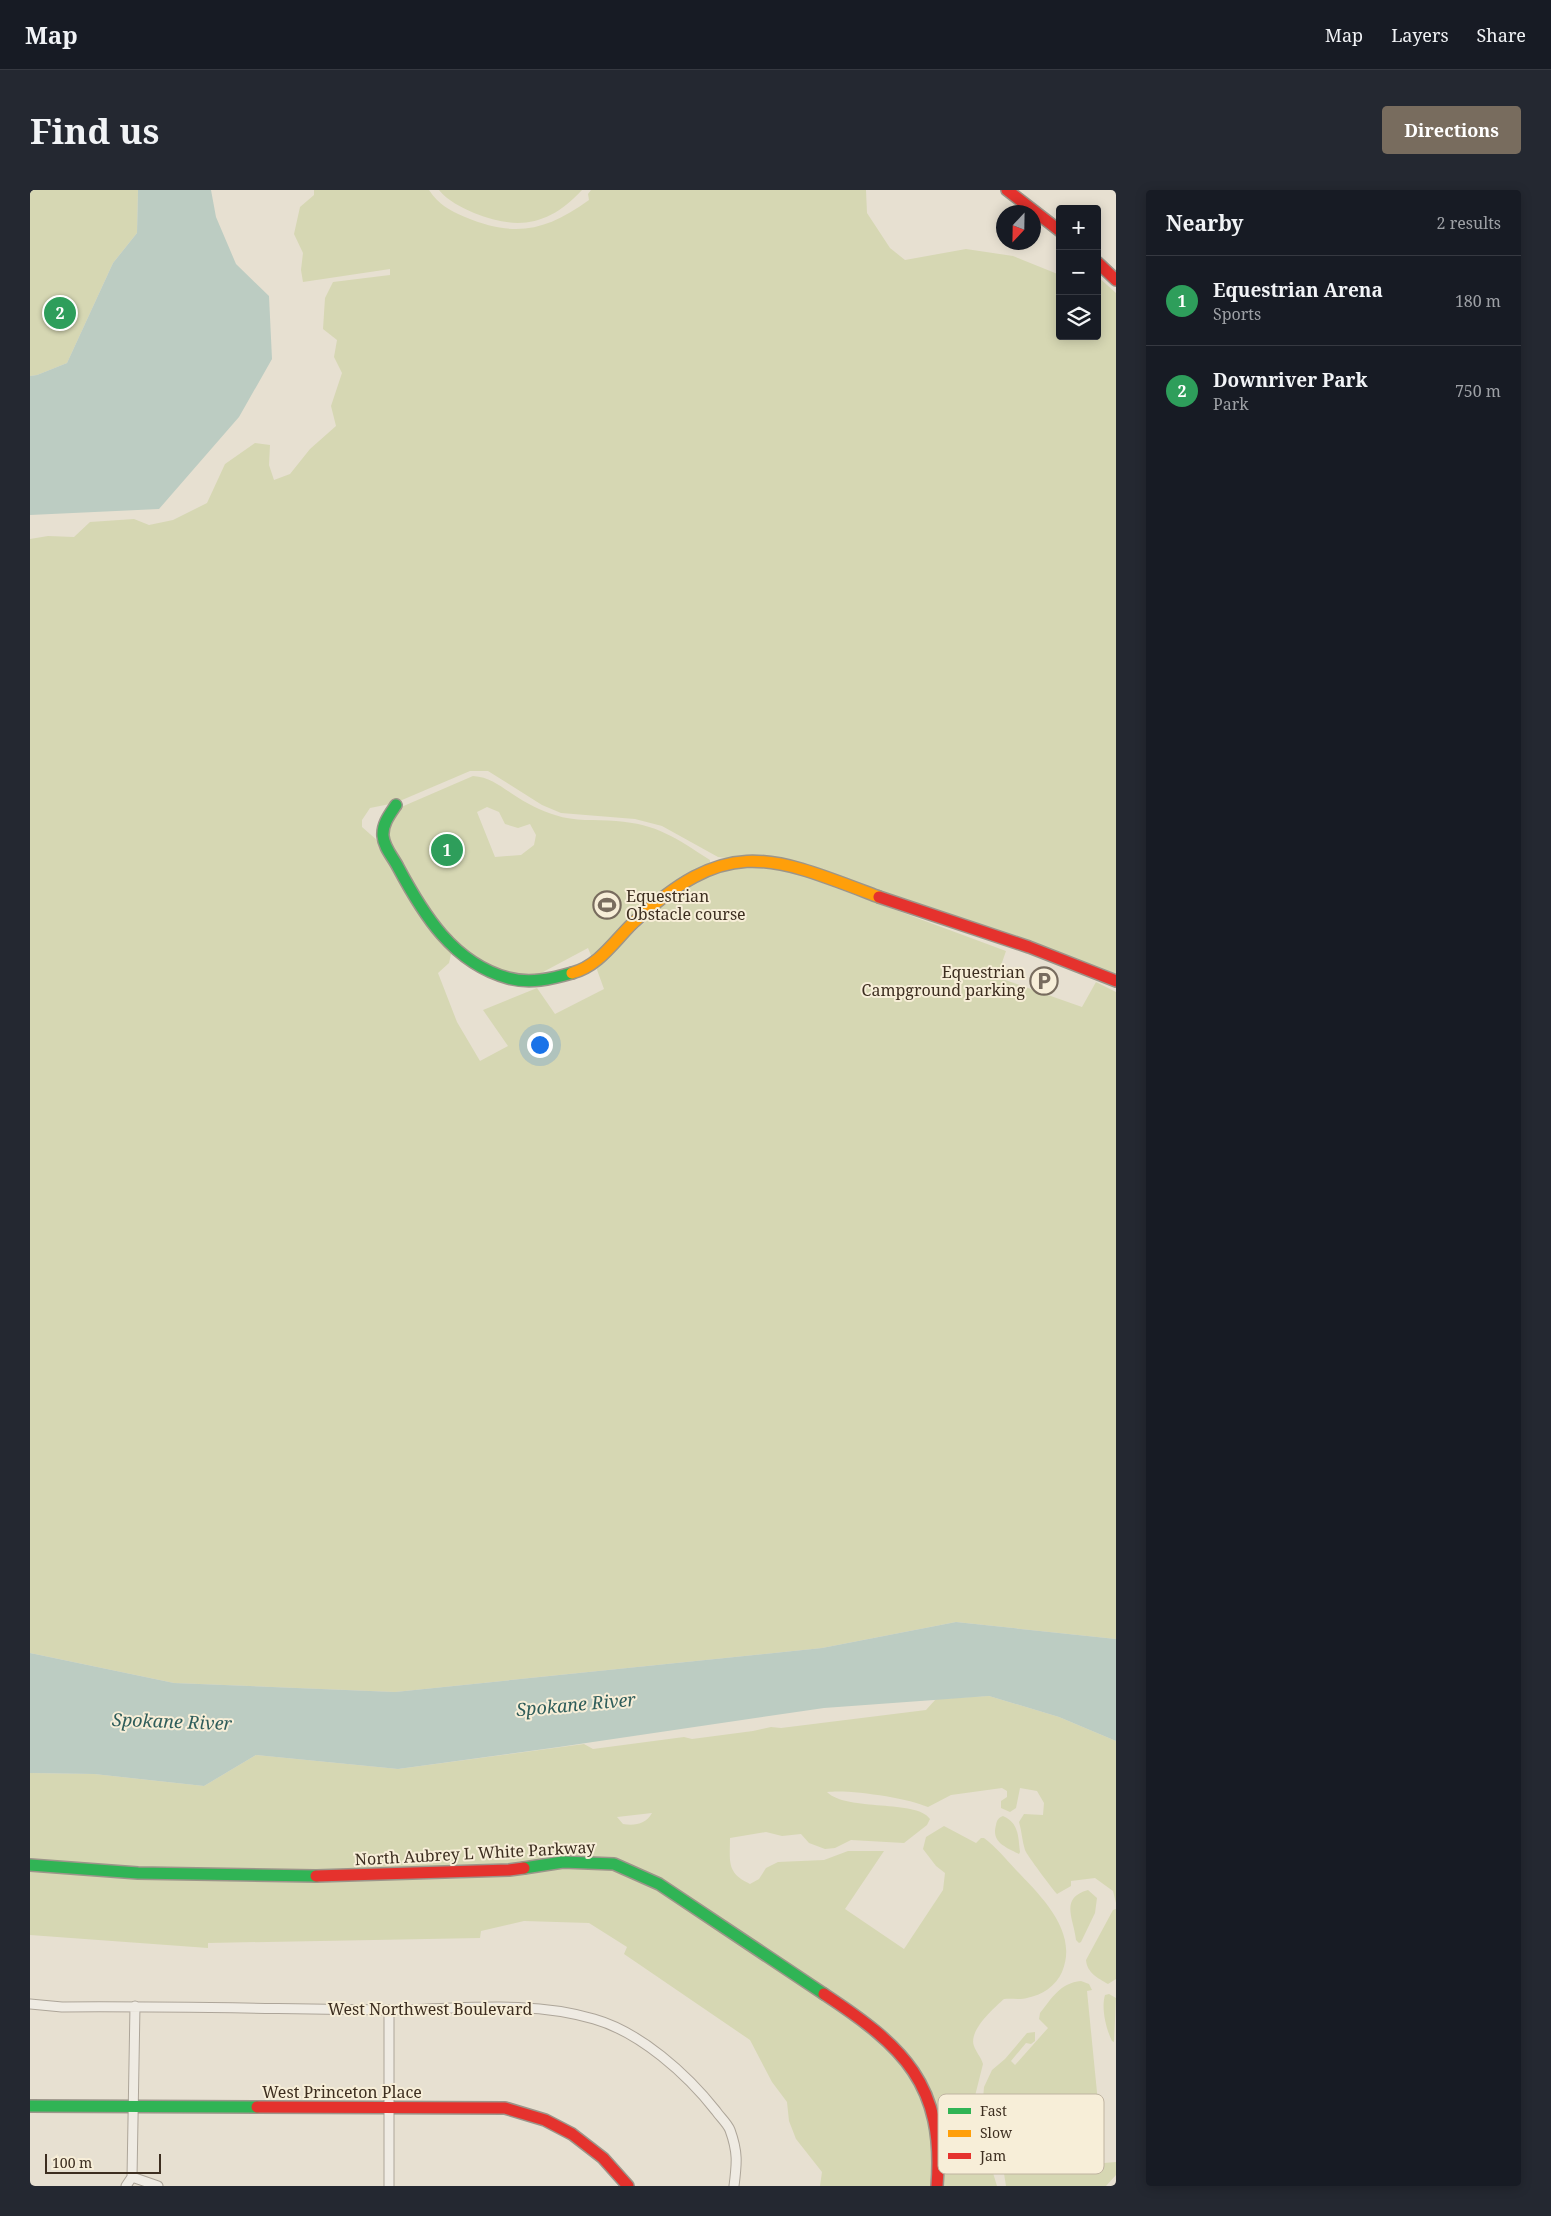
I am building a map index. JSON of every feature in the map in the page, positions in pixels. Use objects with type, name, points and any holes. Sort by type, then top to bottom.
[{"type":"street","points":[[1008,190],[1056,228]]},
{"type":"street","points":[[1101,266],[1116,280]]},
{"type":"street","points":[[396,805],[385,819],[382,836],[386,849],[422,912],[470,960],[490,972],[522,982],[538,982],[588,968],[641,915],[674,887],[721,865],[756,860],[802,870],[1116,981]]},
{"type":"street","name":"North Aubrey L White Parkway","points":[[30,1865],[138,1873],[310,1876],[508,1870],[562,1862],[614,1864],[659,1884],[858,2016],[882,2034],[905,2057],[928,2092],[937,2137],[936,2186]]},
{"type":"street","name":"West Northwest Boulevard","points":[[30,2004],[62,2007],[135,2006],[389,2010],[505,2008],[561,2011],[596,2019],[628,2032],[681,2072],[707,2100],[729,2128],[738,2159],[734,2186]]},
{"type":"street","points":[[126,2186],[132,2177],[135,2006]]},
{"type":"street","points":[[389,2010],[389,2186]]},
{"type":"street","name":"West Princeton Place","points":[[30,2106],[505,2108],[549,2121],[589,2146],[628,2186]]},
{"type":"street","points":[[132,2177],[158,2186]]},
{"type":"green space","points":[[30,190],[138,190],[137,233],[113,263],[67,363],[30,376]]},
{"type":"green space","points":[[314,190],[429,190],[441,203],[459,214],[483,224],[515,229],[544,225],[559,219],[589,200],[588,194],[591,190],[866,190],[867,213],[890,248],[905,260],[966,249],[1013,256],[1056,273],[1056,340],[1101,340],[1101,280],[1116,293],[1116,978],[814,869],[718,857],[662,826],[635,819],[561,813],[542,805],[488,771],[470,771],[395,803],[370,808],[362,820],[362,827],[378,841],[452,950],[449,963],[438,973],[457,1022],[480,1061],[508,1046],[483,1010],[537,988],[555,1014],[604,989],[596,967],[673,896],[718,870],[757,865],[793,872],[1006,951],[997,977],[1082,1007],[1096,982],[1116,992],[1116,1639],[956,1622],[822,1648],[395,1692],[174,1683],[30,1653],[30,539],[48,536],[74,537],[90,522],[134,519],[149,525],[173,520],[207,503],[225,464],[255,443],[270,445],[269,465],[274,480],[290,474],[310,449],[336,426],[331,406],[342,373],[334,357],[337,340],[323,329],[325,298],[333,282],[390,275],[390,269],[303,282],[301,270],[303,253],[294,234],[300,207],[314,195]]},
{"type":"green space","points":[[439,190],[582,190],[558,211],[532,221],[519,223],[490,219],[474,213],[451,201]]},
{"type":"green space","points":[[473,776],[485,778],[534,806],[555,815],[643,825],[666,833],[710,860],[710,865],[592,958],[588,948],[530,979],[520,978],[473,958],[422,907],[390,849],[387,827],[399,808]],"holes":[[[487,807],[499,812],[505,824],[518,828],[530,824],[536,835],[534,845],[521,855],[495,857],[477,812]]]},
{"type":"green space","points":[[989,1696],[1059,1717],[1116,1741],[1116,1903],[1113,1891],[1095,1878],[1071,1881],[1071,1886],[1057,1894],[1025,1850],[1019,1822],[1024,1814],[1043,1815],[1044,1803],[1037,1791],[1020,1788],[1016,1808],[1010,1812],[1001,1808],[1001,1801],[1007,1797],[1007,1791],[1002,1788],[951,1795],[928,1807],[907,1800],[878,1795],[837,1791],[827,1792],[837,1798],[850,1802],[911,1809],[923,1813],[930,1819],[927,1825],[904,1843],[851,1840],[835,1848],[825,1849],[809,1843],[801,1834],[782,1836],[766,1832],[730,1838],[730,1860],[733,1871],[742,1880],[750,1884],[759,1879],[766,1868],[778,1862],[824,1860],[848,1851],[884,1851],[845,1909],[904,1949],[943,1890],[945,1873],[936,1866],[923,1849],[926,1837],[944,1826],[976,1843],[981,1838],[984,1838],[1001,1853],[1046,1903],[1062,1929],[1066,1943],[1066,1957],[1062,1972],[1052,1986],[1038,1995],[1024,1999],[1004,1999],[978,2027],[973,2040],[983,2064],[976,2094],[938,2094],[938,2174],[993,2174],[997,2186],[938,2186],[930,2091],[864,2017],[615,1863],[436,1871],[172,1871],[30,1861],[30,1773],[94,1774],[204,1786],[256,1755],[398,1769],[584,1744],[593,1749],[684,1737],[692,1739],[771,1727],[781,1728],[926,1710],[936,1699]],"holes":[[[652,1813],[647,1820],[632,1825],[623,1824],[617,1817]]]},
{"type":"green space","points":[[1003,1816],[1015,1826],[1019,1841],[1019,1854],[997,1840],[995,1831],[997,1822]]},
{"type":"green space","points":[[578,1866],[617,1870],[654,1888],[807,1986],[873,2032],[904,2061],[921,2089],[930,2116],[933,2162],[932,2186],[820,2186],[822,2172],[796,2139],[789,2121],[787,2102],[772,2082],[750,2040],[624,1954],[627,1947],[589,1923],[524,1921],[481,1931],[480,1938],[208,1943],[208,1948],[30,1935],[30,1868],[75,1873],[251,1882],[451,1879],[507,1875]]},
{"type":"green space","points":[[1088,1890],[1097,1898],[1095,1913],[1079,1943],[1076,1940],[1071,1917],[1071,1904],[1074,1898]]},
{"type":"green space","points":[[1116,1909],[1116,1979],[1108,1984],[1091,1972],[1086,1960],[1113,1910]]},
{"type":"green space","points":[[1081,1981],[1089,1984],[1092,1990],[1087,1991],[1097,2094],[983,2094],[984,2087],[992,2070],[1005,2059],[1027,2033],[1035,2032],[1035,2041],[1031,2044],[1026,2043],[1011,2061],[1015,2065],[1048,2028],[1039,2019],[1040,2013],[1062,1988]]},
{"type":"green space","points":[[1109,1994],[1116,1998],[1114,2042],[1108,2031],[1104,2012],[1105,1995]]},
{"type":"green space","points":[[1116,2162],[1116,2175],[1106,2186],[1006,2186],[1004,2174],[1104,2174],[1104,2163]]},
{"type":"water","points":[[138,190],[211,190],[216,217],[236,264],[269,296],[272,359],[239,417],[159,509],[30,515],[30,376],[67,363],[113,263],[137,233]]},
{"type":"water","name":"Spokane River","points":[[956,1622],[1116,1639],[1116,1741],[1059,1717],[989,1696],[824,1708],[398,1769],[256,1755],[204,1786],[94,1774],[30,1773],[30,1653],[174,1683],[395,1692],[822,1648]]},
{"type":"traffic: fast","points":[[396,805],[384,827],[383,836],[385,844],[429,919],[456,949],[471,961],[489,971],[516,980],[540,980],[572,973]]},
{"type":"traffic: fast","points":[[524,1868],[563,1862],[614,1864],[659,1884],[824,1994]]},
{"type":"traffic: fast","points":[[30,1865],[138,1873],[316,1876]]},
{"type":"traffic: fast","points":[[30,2106],[257,2107]]},
{"type":"traffic: slow","points":[[572,973],[582,970],[598,959],[633,923],[666,895],[696,876],[724,865],[750,861],[778,864],[808,871],[879,897]]},
{"type":"traffic: jam","points":[[1007,190],[1056,228]]},
{"type":"traffic: jam","points":[[1101,266],[1116,280]]},
{"type":"traffic: jam","points":[[879,897],[1029,947],[1116,981]]},
{"type":"traffic: jam","points":[[316,1876],[524,1868]]},
{"type":"traffic: jam","points":[[824,1994],[876,2032],[897,2051],[913,2071],[926,2094],[934,2120],[938,2151],[937,2186]]},
{"type":"traffic: jam","points":[[257,2107],[505,2108],[545,2120],[572,2134],[603,2158],[628,2186]]},
{"type":"place","name":"Downriver Park","points":[[60,313]]},
{"type":"place","name":"Equestrian Arena","points":[[447,850]]},
{"type":"place","name":"Equestrian Obstacle course","points":[[607,905]]},
{"type":"place","name":"Equestrian Campground parking","points":[[1044,981]]}]
